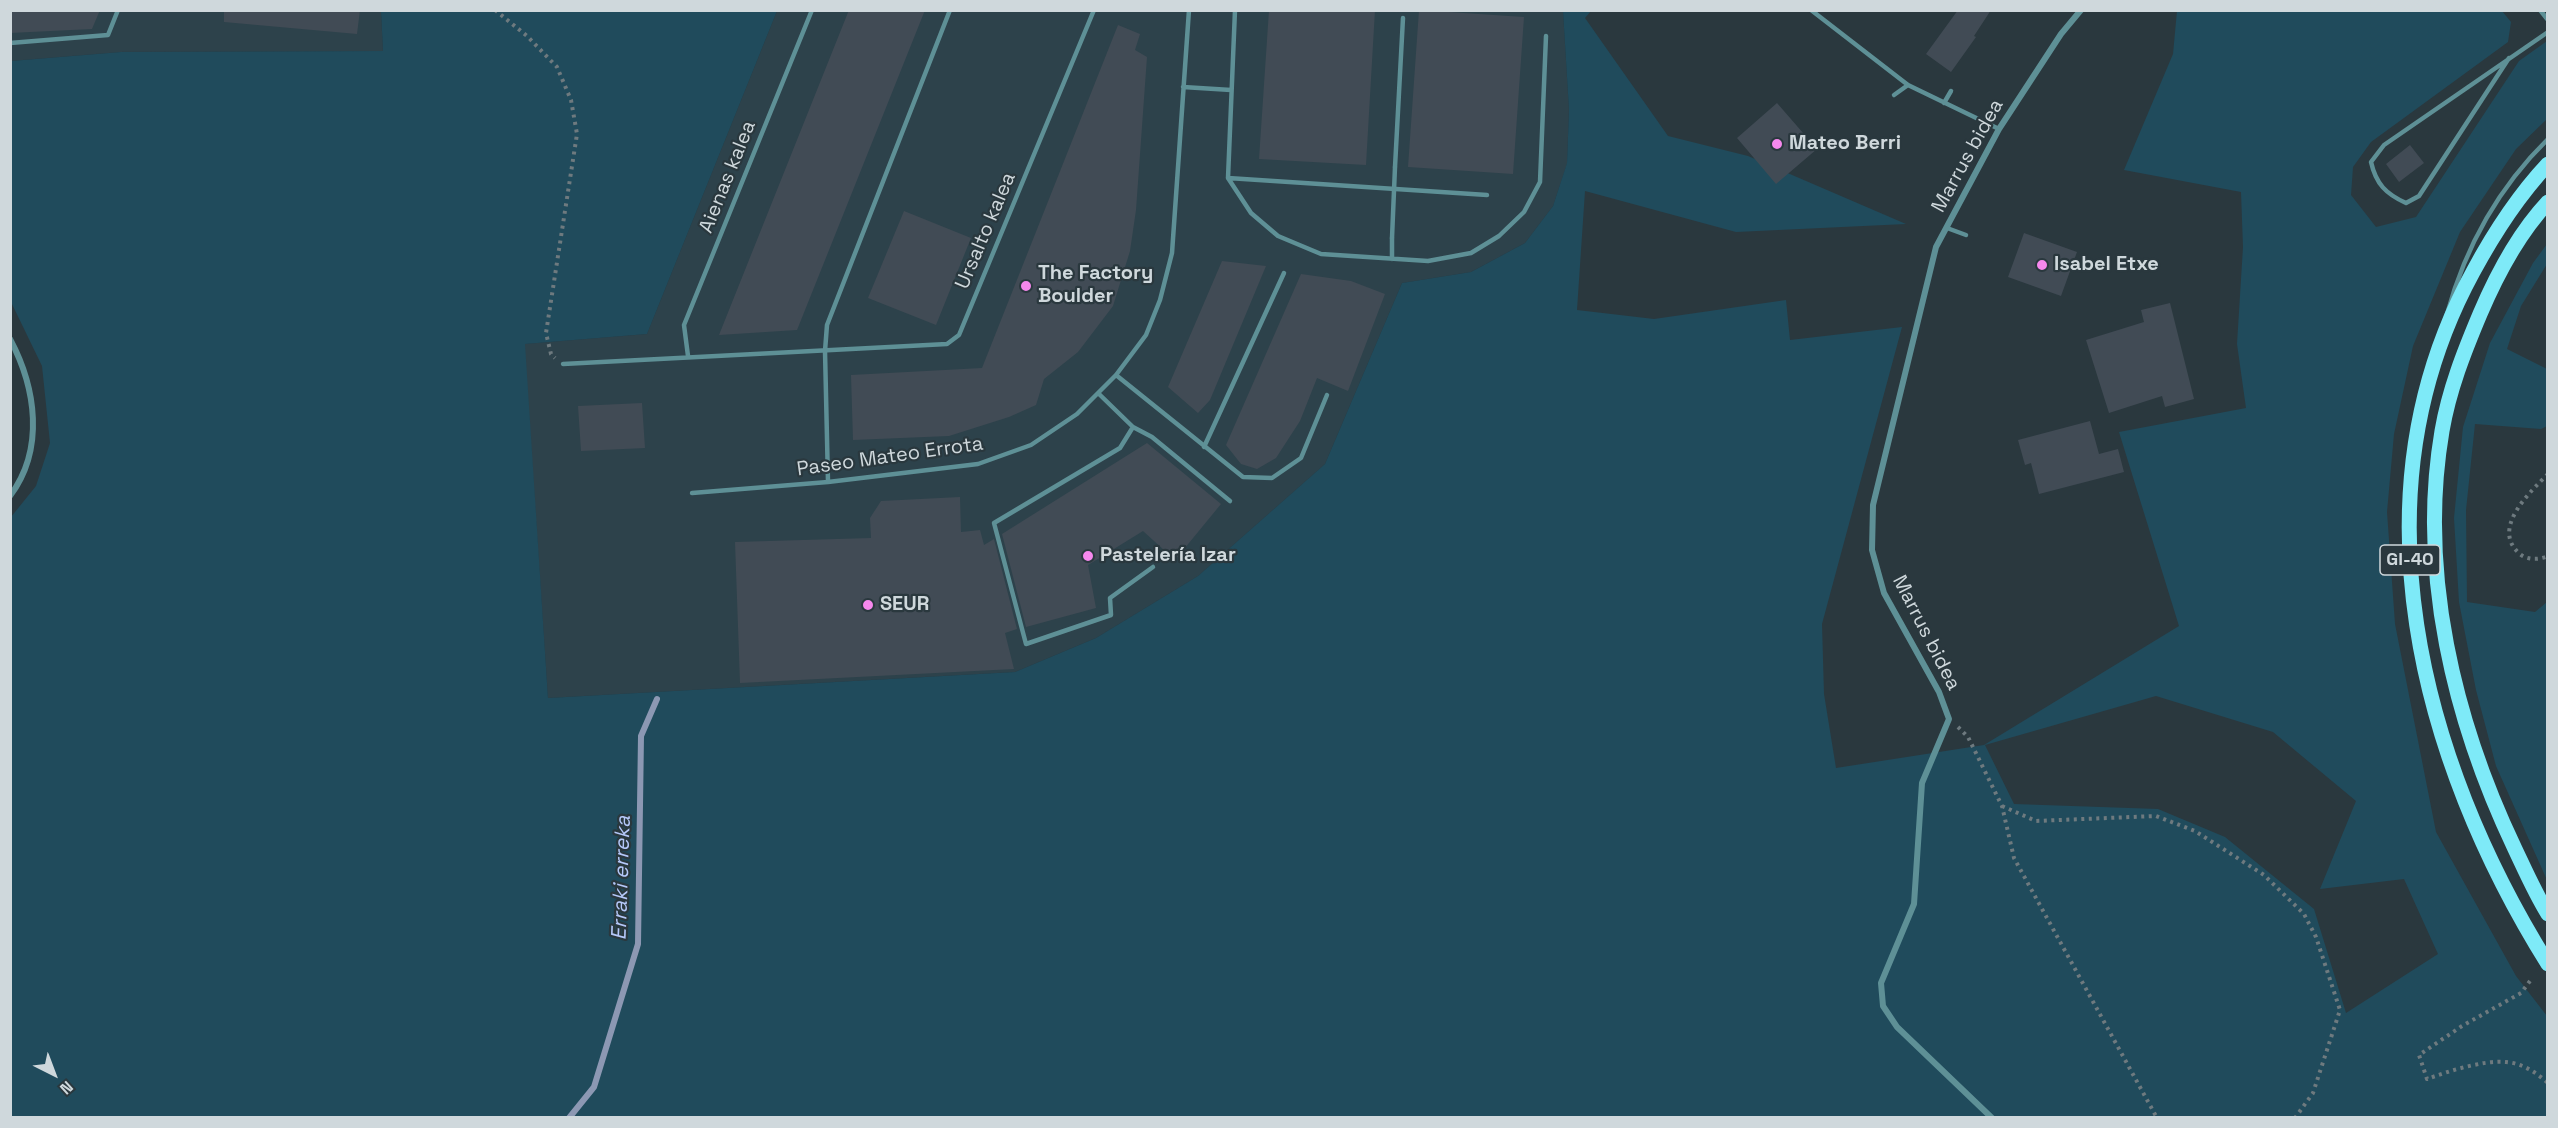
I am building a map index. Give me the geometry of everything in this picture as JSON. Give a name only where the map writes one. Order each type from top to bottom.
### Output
[{"type":"main road","name":"GI-40","points":[[2547,164],[2493,234],[2462,291],[2441,339],[2421,408],[2409,494],[2410,564],[2417,629],[2436,713],[2465,803],[2506,892],[2547,964]]},
{"type":"main road","name":"GI-40","points":[[2547,202],[2532,219],[2494,281],[2459,365],[2442,430],[2434,516],[2441,612],[2457,689],[2472,742],[2503,824],[2547,914]]},
{"type":"street","name":"Marrus bidea","points":[[1992,1118],[1897,1027],[1883,1006],[1881,983],[1914,904],[1922,783],[1949,718],[1939,693],[1884,593],[1872,550],[1873,505],[1936,247],[1999,129],[2061,34],[2081,10]]},
{"type":"street","points":[[10,339],[21,359],[31,393],[34,429],[28,464],[10,496]]},
{"type":"lane","points":[[10,43],[108,34],[118,10]]},
{"type":"lane","name":"Aienas kalea","points":[[688,356],[684,325],[812,10]]},
{"type":"lane","points":[[828,482],[825,351],[827,325],[950,10]]},
{"type":"lane","name":"Ursalto kalea","points":[[563,364],[947,344],[959,335],[1094,10]]},
{"type":"lane","name":"Paseo Mateo Errota","points":[[692,493],[828,482],[978,464],[1031,445],[1077,414],[1116,375],[1146,335],[1160,300],[1172,253],[1189,10]]},
{"type":"lane","points":[[1235,10],[1228,178],[1251,213],[1278,236],[1321,255],[1428,261],[1471,253],[1499,236],[1524,212],[1540,182],[1546,36]]},
{"type":"lane","points":[[1810,10],[1908,85],[1999,129]]},
{"type":"lane","points":[[2540,10],[2547,20]]},
{"type":"lane","points":[[1392,259],[1403,18]]},
{"type":"lane","points":[[2509,58],[2419,196],[2406,203],[2392,196],[2375,178],[2371,162],[2384,146],[2509,58],[2547,32]]},
{"type":"lane","points":[[1894,95],[1908,85]]},
{"type":"lane","points":[[1183,87],[1231,90]]},
{"type":"lane","points":[[1944,103],[1951,92]]},
{"type":"lane","points":[[2441,339],[2457,277],[2487,217],[2515,176],[2547,139]]},
{"type":"lane","points":[[1228,178],[1488,195]]},
{"type":"lane","points":[[1947,228],[1966,235]]},
{"type":"lane","points":[[1204,447],[1284,273]]},
{"type":"lane","points":[[1116,375],[1243,477],[1272,478],[1301,458],[1327,395]]},
{"type":"lane","points":[[1098,393],[1132,427],[1152,437],[1230,501]]},
{"type":"lane","points":[[1132,427],[1120,448],[994,523],[1026,644],[1111,615],[1110,598],[1153,567]]},
{"type":"path","points":[[495,10],[526,36],[557,67],[571,100],[577,134],[546,333],[550,354],[563,364]]},
{"type":"path","points":[[2547,474],[2517,510],[2511,522],[2510,531],[2511,540],[2521,555],[2532,559],[2547,556]]},
{"type":"path","points":[[1949,718],[1968,737],[2002,806],[2014,858],[2157,1118]]},
{"type":"path","points":[[2002,806],[2036,821],[2156,816],[2195,831],[2264,875],[2304,914],[2316,937],[2340,1010],[2313,1093],[2295,1118]]},
{"type":"path","points":[[2530,981],[2522,993],[2462,1026],[2419,1055],[2427,1079],[2451,1070],[2507,1061],[2535,1071],[2547,1083]]},
{"type":"shaded area","points":[[11,11],[381,11],[383,51],[121,52],[11,61]]},
{"type":"shaded area","points":[[381,11],[777,11],[647,334],[525,344],[548,698],[1015,672],[1096,638],[1198,576],[1325,464],[1402,283],[1471,272],[1525,243],[1553,206],[1567,163],[1569,110],[1563,11],[1591,11],[1585,18],[1668,136],[1748,156],[1906,224],[1736,232],[1585,191],[1577,310],[1654,319],[1786,300],[1790,340],[1902,327],[1822,624],[1824,694],[1836,768],[1984,745],[2179,626],[2119,432],[2246,408],[2237,344],[2243,247],[2241,192],[2124,170],[2173,54],[2177,11],[2502,11],[2511,22],[2508,42],[2371,142],[2353,167],[2351,195],[2376,227],[2416,217],[2519,61],[2547,41],[2547,119],[2516,149],[2460,232],[2413,346],[2394,434],[2387,512],[2395,624],[2436,832],[2516,976],[2547,1016],[2547,1117],[11,1117],[11,517],[36,486],[50,443],[42,366],[11,302],[11,61],[121,52],[383,51]],"holes":[[[2156,696],[2273,732],[2356,801],[2320,889],[2404,879],[2438,954],[2346,1013],[2314,909],[2225,837],[2158,809],[2014,804],[1985,745]]]},
{"type":"shaded area","points":[[777,11],[1563,11],[1569,110],[1567,164],[1553,206],[1525,243],[1471,272],[1402,283],[1325,464],[1198,576],[1096,638],[1015,672],[548,698],[524,344],[647,334]]},
{"type":"shaded area","points":[[2547,244],[2547,264],[2521,306],[2507,349],[2547,369],[2547,426],[2541,429],[2475,424],[2466,510],[2467,602],[2535,612],[2547,602],[2547,880],[2496,766],[2476,690],[2459,602],[2454,518],[2463,427],[2490,343],[2533,263]]},
{"type":"building","points":[[10,10],[100,10],[92,29],[10,33]]},
{"type":"building","points":[[224,10],[360,10],[357,34],[224,22]]},
{"type":"building","points":[[849,10],[925,10],[797,330],[719,335]]},
{"type":"building","points":[[1269,10],[1375,10],[1366,165],[1259,159]]},
{"type":"building","points":[[1419,10],[1524,17],[1513,174],[1408,167]]},
{"type":"building","points":[[1958,10],[1991,10],[1974,36],[1976,37],[1951,72],[1926,54]]},
{"type":"building","points":[[1118,25],[1140,34],[1135,50],[1147,57],[1136,210],[1130,251],[1113,306],[1078,352],[1044,379],[1036,405],[1009,417],[949,436],[853,440],[851,375],[982,368]]},
{"type":"building","name":"Mateo Berri","points":[[1777,103],[1817,149],[1776,184],[1737,138]]},
{"type":"building","points":[[2410,145],[2424,163],[2399,182],[2386,164]]},
{"type":"building","points":[[904,211],[971,238],[936,325],[868,298]]},
{"type":"building","name":"Isabel Etxe","points":[[2024,233],[2077,252],[2061,296],[2008,277]]},
{"type":"building","points":[[1222,261],[1266,266],[1210,400],[1198,413],[1168,387]]},
{"type":"building","points":[[1301,274],[1351,281],[1385,294],[1348,391],[1317,378],[1300,421],[1276,458],[1257,469],[1241,464],[1226,445]]},
{"type":"building","points":[[2170,303],[2194,399],[2165,407],[2162,396],[2109,413],[2086,340],[2144,322],[2141,310]]},
{"type":"building","points":[[642,403],[645,448],[581,451],[578,406]]},
{"type":"building","points":[[2090,421],[2099,454],[2118,449],[2124,472],[2039,494],[2031,463],[2025,465],[2018,440]]},
{"type":"building","points":[[1147,443],[1221,504],[1175,560],[1143,531],[1088,565],[1096,608],[1026,627],[1002,534]]},
{"type":"building","name":"SEUR","points":[[960,497],[961,532],[980,530],[984,545],[994,539],[1017,629],[1005,633],[1014,669],[740,683],[735,542],[871,538],[870,518],[881,501]]},
{"type":"waterway","name":"Erraki erreka","points":[[569,1118],[594,1087],[638,944],[641,736],[657,699]]},
{"type":"place","name":"Mateo Berri","points":[[1777,144]]},
{"type":"place","name":"Isabel Etxe","points":[[2042,265]]},
{"type":"place","name":"The Factory Boulder","points":[[1026,286]]},
{"type":"place","name":"Pastelería Izar","points":[[1088,556]]},
{"type":"place","name":"SEUR","points":[[868,605]]}]
